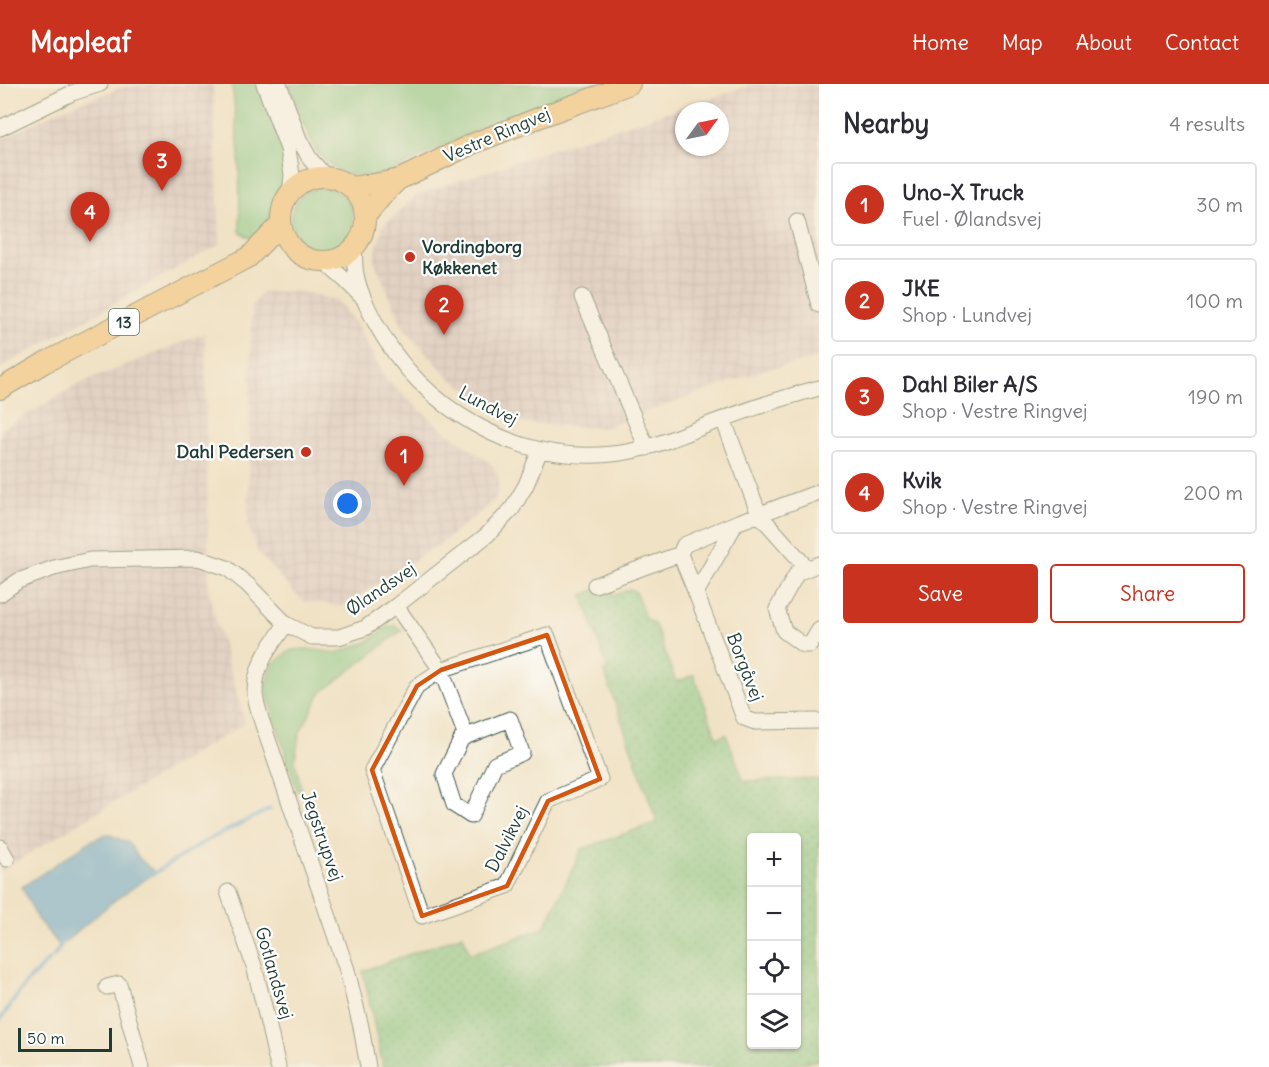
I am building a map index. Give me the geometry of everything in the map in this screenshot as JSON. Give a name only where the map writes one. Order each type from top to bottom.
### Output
[{"type":"main road","name":"Vestre Ringvej","points":[[350,187],[400,179],[472,144],[630,84]]},
{"type":"main road","points":[[290,193],[306,181],[326,177],[343,182],[350,187],[360,201],[365,217],[362,233],[354,247],[340,257],[323,261]]},
{"type":"main road","name":"Vestre Ringvej","points":[[365,217],[400,179]]},
{"type":"main road","name":"13","points":[[0,389],[44,363],[249,256],[281,224],[283,207],[290,193]]},
{"type":"main road","points":[[281,224],[286,239],[297,251]]},
{"type":"main road","name":"13","points":[[249,256],[297,251],[309,258],[323,261]]},
{"type":"street","points":[[0,128],[72,93],[100,84]]},
{"type":"street","points":[[264,84],[288,149],[292,175],[290,193]]},
{"type":"street","points":[[279,84],[299,138],[310,159],[326,177]]},
{"type":"street","points":[[797,221],[819,305]]},
{"type":"street","name":"Lundvej","points":[[354,247],[356,273],[363,298],[388,345],[414,378],[444,405],[474,423],[500,437],[540,450],[580,455],[612,454],[647,448],[723,419],[819,388]]},
{"type":"street","name":"Lundvej","points":[[323,261],[363,298]]},
{"type":"street","points":[[582,297],[647,448]]},
{"type":"street","points":[[723,419],[759,514],[813,566],[797,573],[777,609],[784,631],[803,645],[810,645],[819,630]]},
{"type":"street","name":"Ølandsvej","points":[[0,594],[18,581],[54,568],[90,560],[198,558],[227,568],[248,585],[286,624],[312,637],[339,637],[365,628],[487,535],[512,509],[526,485],[540,450]]},
{"type":"street","points":[[595,585],[680,554],[684,545],[819,492]]},
{"type":"street","points":[[696,593],[736,523]]},
{"type":"street","name":"Borgåvej","points":[[680,554],[744,718],[755,722],[819,721]]},
{"type":"street","points":[[396,606],[441,670],[466,736]]},
{"type":"street","name":"Jegstrupvej","points":[[286,624],[257,670],[255,694],[261,719],[347,970],[368,1067]]},
{"type":"street","name":"Dalvikvej","points":[[547,635],[600,779],[548,801],[507,886],[422,916],[372,770],[417,686],[441,670],[547,635]]},
{"type":"street","points":[[510,719],[522,753],[495,764],[471,816],[454,805],[444,774],[462,738],[466,736],[510,719]]},
{"type":"street","name":"Gotlandsvej","points":[[228,892],[254,966],[278,1067]]},
{"type":"street","points":[[107,987],[119,984],[142,1067]]},
{"type":"highlighted area","points":[[547,635],[600,779],[548,801],[507,886],[422,916],[372,770],[417,686],[441,670]]},
{"type":"shaded area","points":[[148,84],[213,84],[220,244],[0,368],[0,140],[62,109],[121,88]]},
{"type":"shaded area","points":[[755,84],[819,84],[819,358],[764,370],[603,428],[524,423],[452,380],[404,329],[374,260],[383,226],[417,195],[675,109],[675,156],[729,156],[729,102],[698,102]]},
{"type":"shaded area","points":[[296,291],[337,300],[357,325],[386,380],[440,427],[493,465],[499,481],[495,500],[443,542],[342,606],[302,601],[259,554],[248,526],[252,304],[263,292]]},
{"type":"shaded area","points":[[205,333],[209,595],[245,723],[0,871],[0,430],[79,384]]},
{"type":"green space","points":[[232,84],[255,84],[262,92],[285,153],[286,182],[275,202],[269,220],[254,240],[240,232],[239,153]]},
{"type":"green space","points":[[289,84],[598,84],[487,125],[393,171],[372,177],[345,174],[326,162],[314,147]]},
{"type":"green space","points":[[322,188],[334,190],[344,197],[351,207],[353,219],[351,231],[344,241],[334,248],[322,250],[310,248],[300,241],[293,231],[291,219],[293,207],[300,197],[310,190]]},
{"type":"green space","points":[[603,587],[612,591],[613,596],[630,589],[636,592],[645,618],[655,625],[676,682],[694,675],[717,738],[726,734],[744,781],[819,779],[819,1060],[777,1067],[383,1067],[363,971],[463,935],[470,954],[544,928],[582,849],[657,822],[604,671],[608,669],[582,595]]},
{"type":"green space","points":[[396,626],[402,630],[321,693],[299,734],[295,761],[302,791],[297,791],[265,687],[274,663],[291,650],[308,649],[337,653],[367,642],[387,627]]},
{"type":"water","points":[[108,834],[129,843],[138,857],[155,873],[115,900],[60,946],[37,919],[22,887],[92,840]]},
{"type":"waterway","points":[[153,874],[204,842],[270,809]]},
{"type":"waterway","points":[[54,956],[62,943]]},
{"type":"waterway","points":[[0,1020],[26,983],[50,959]]},
{"type":"place","name":"Dahl Biler A/S","points":[[162,191]]},
{"type":"place","name":"Kvik","points":[[90,242]]},
{"type":"place","name":"Vordingborg Køkkenet","points":[[410,257]]},
{"type":"place","name":"JKE","points":[[444,335]]},
{"type":"place","name":"Dahl Pedersen","points":[[306,452]]},
{"type":"place","name":"Uno-X Truck","points":[[404,486]]}]
